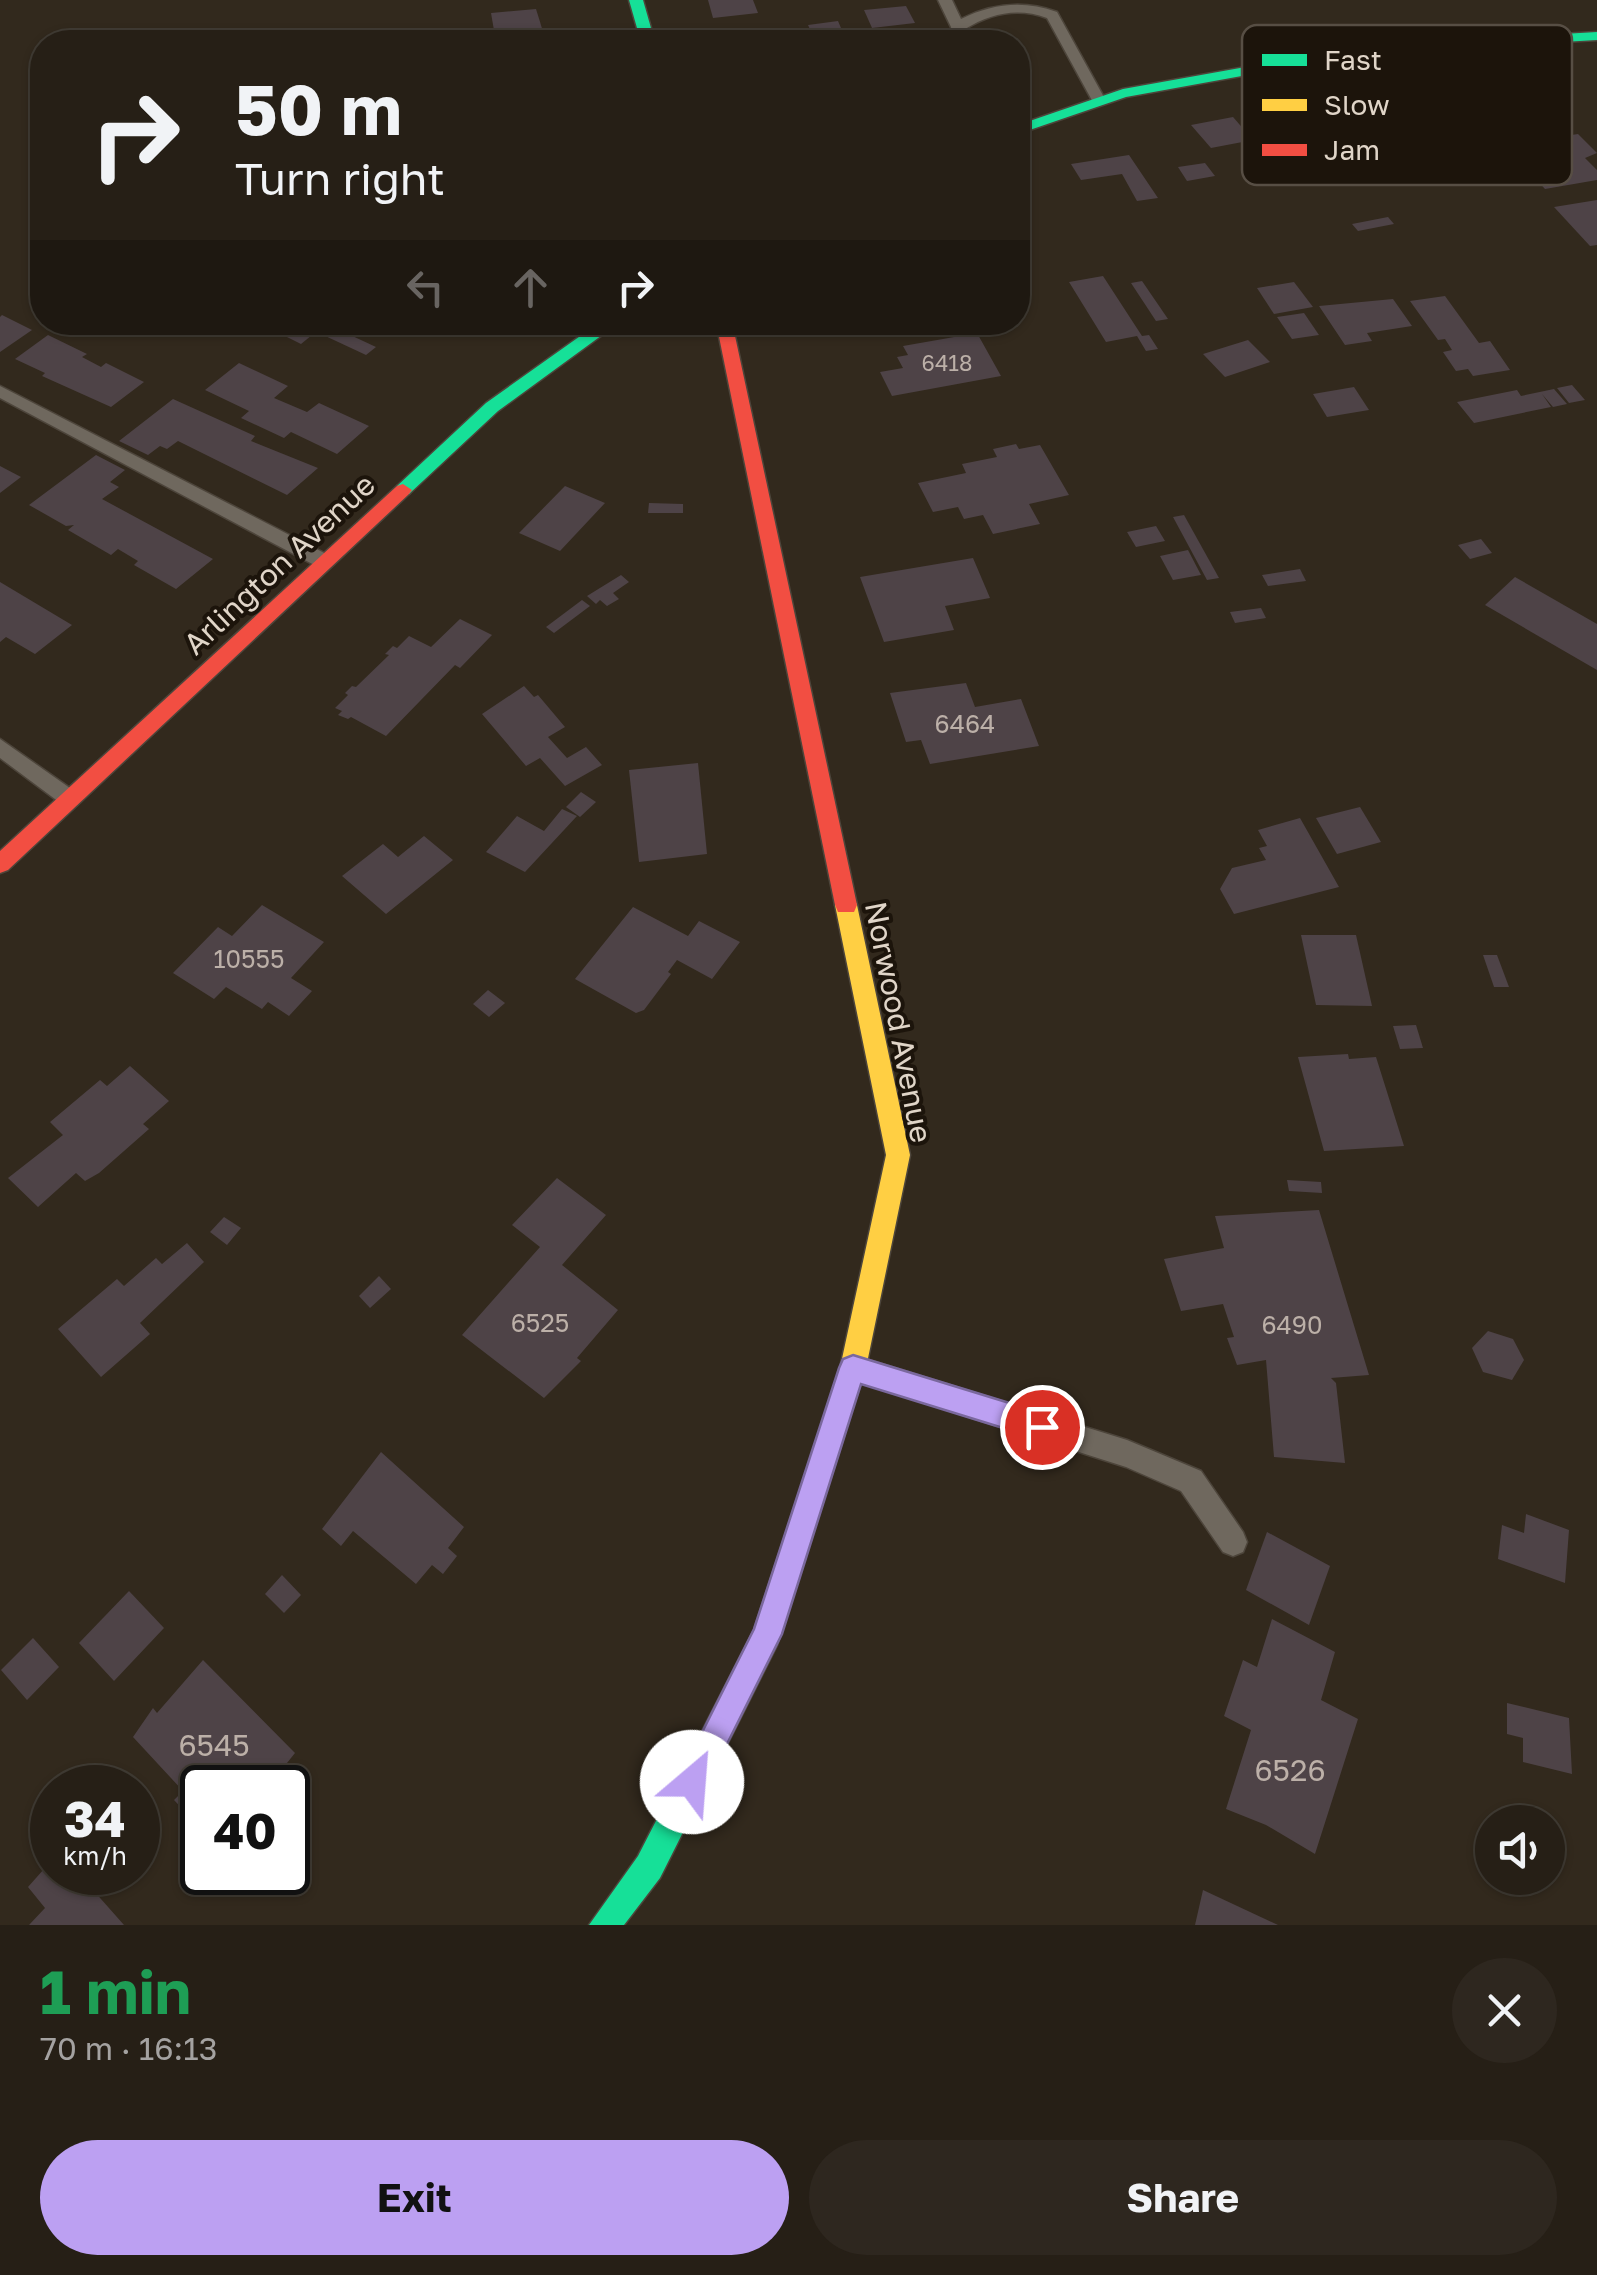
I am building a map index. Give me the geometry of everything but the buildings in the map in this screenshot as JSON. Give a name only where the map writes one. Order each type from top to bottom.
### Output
[{"type":"main road","points":[[636,0],[645,30]]},
{"type":"main road","points":[[1572,37],[1597,36]]},
{"type":"main road","points":[[1030,126],[1123,92],[1242,71]]},
{"type":"main road","name":"Arlington Avenue","points":[[0,864],[492,407],[594,335]]},
{"type":"main road","name":"Norwood Avenue","points":[[604,1925],[649,1867],[767,1634],[853,1368],[898,1155],[727,335]]},
{"type":"lane","points":[[945,0],[957,30]]},
{"type":"lane","points":[[965,30],[987,12],[1024,8],[1052,15],[1100,101]]},
{"type":"lane","points":[[1,391],[326,562]]},
{"type":"lane","points":[[0,747],[70,800]]},
{"type":"lane","points":[[853,1368],[1128,1454],[1192,1481],[1233,1542]]},
{"type":"traffic: fast","points":[[636,0],[645,30]]},
{"type":"traffic: fast","points":[[1572,37],[1597,36]]},
{"type":"traffic: fast","points":[[1030,126],[1123,93],[1242,72]]},
{"type":"traffic: fast","points":[[403,490],[492,407],[594,335]]},
{"type":"traffic: fast","points":[[605,1925],[649,1867],[767,1635],[831,1436]]},
{"type":"traffic: slow","points":[[831,1436],[853,1368],[898,1155],[846,905]]},
{"type":"traffic: jam","points":[[727,335],[846,905]]},
{"type":"traffic: jam","points":[[0,864],[403,490]]},
{"type":"route","points":[[692,1782],[767,1634],[853,1368],[1042,1427]]}]
